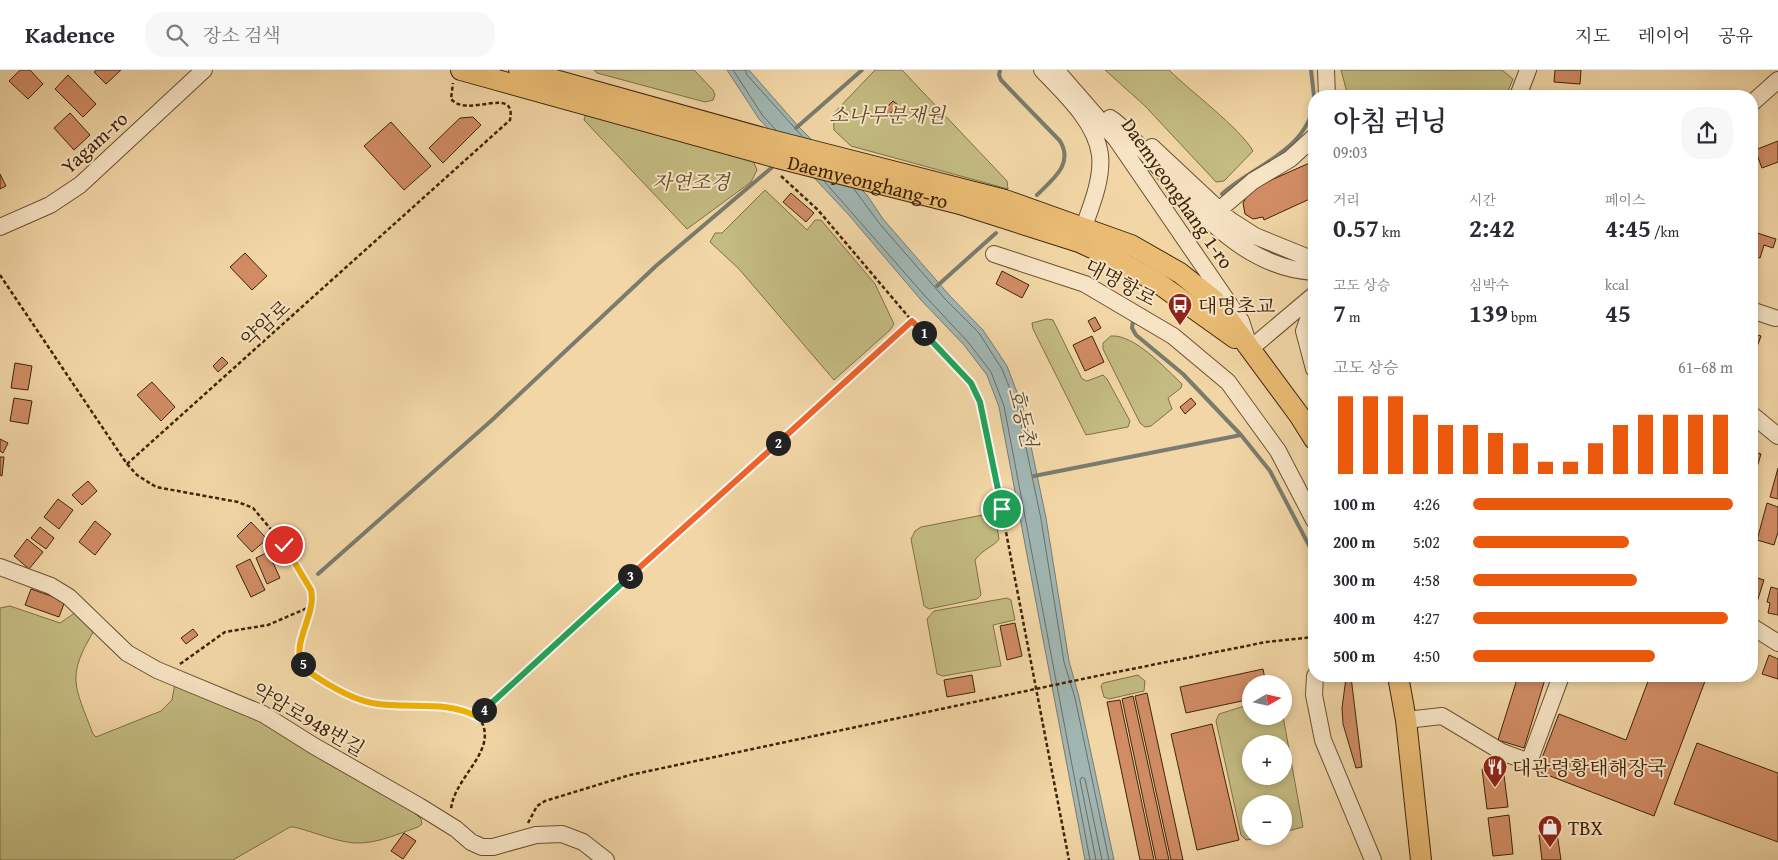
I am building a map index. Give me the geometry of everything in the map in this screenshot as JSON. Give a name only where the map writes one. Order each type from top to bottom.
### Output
[{"type":"main road","name":"Daemyeonghang-ro","points":[[519,70],[762,138],[1005,200],[1082,234],[1112,257],[1158,283],[1250,349],[1308,429]]},
{"type":"main road","name":"Daemyeonghang-ro","points":[[458,74],[779,167],[871,180],[1082,234]]},
{"type":"main road","points":[[1399,682],[1406,720],[1421,860]]},
{"type":"street","name":"Yagam-ro","points":[[0,227],[50,206],[80,185],[204,70]]},
{"type":"street","points":[[1042,70],[1080,113],[1097,142],[1100,157],[1098,172],[1082,234]]},
{"type":"street","name":"Daemyeonghang 1-ro","points":[[1056,70],[1082,97],[1116,139],[1241,321],[1250,349]]},
{"type":"street","points":[[1326,70],[1327,90]]},
{"type":"street","points":[[1520,90],[1528,70]]},
{"type":"street","points":[[1758,98],[1778,80]]},
{"type":"street","points":[[1082,97],[1157,150],[1230,220],[1255,236],[1308,258]]},
{"type":"street","points":[[1116,121],[1206,218],[1238,244],[1269,261],[1308,271]]},
{"type":"street","points":[[1219,210],[1253,181],[1290,159],[1308,142]]},
{"type":"street","name":"대명항로","points":[[994,254],[1085,284],[1173,336],[1228,382],[1278,451],[1308,508]]},
{"type":"street","points":[[1250,349],[1308,300]]},
{"type":"street","points":[[1758,312],[1775,318]]},
{"type":"street","points":[[1758,420],[1778,436]]},
{"type":"street","name":"약암로948번길","points":[[0,567],[51,586],[69,597],[119,648],[167,675],[232,699],[263,714],[456,829],[471,842],[482,847],[503,846],[526,837],[549,834],[572,837],[590,846],[606,860]]},
{"type":"street","points":[[1758,630],[1778,643]]},
{"type":"street","points":[[1315,682],[1314,695],[1323,740],[1372,860]]},
{"type":"street","points":[[1406,720],[1442,716],[1502,752],[1529,762],[1559,682]]},
{"type":"path","name":"약암로","points":[[127,464],[510,120],[512,113],[508,106],[502,103],[469,107],[456,104],[451,99],[451,92],[458,74]]},
{"type":"path","points":[[779,167],[912,321],[971,383],[980,402],[1069,860]]},
{"type":"path","points":[[0,275],[136,475],[156,486],[238,502],[253,508],[284,545],[311,590],[312,606],[300,644],[299,654],[305,667],[313,675],[336,690],[361,701],[390,705],[446,706],[466,710],[478,717],[484,725],[485,740],[478,756],[454,794],[451,811],[456,829]]},
{"type":"path","points":[[478,717],[506,688],[912,321]]},
{"type":"path","points":[[167,675],[214,638],[225,632],[268,625],[312,606]]},
{"type":"path","points":[[526,837],[532,812],[545,801],[630,775],[1092,677],[1266,642],[1308,637]]},
{"type":"green space","points":[[594,70],[694,70],[713,90],[715,95],[713,100],[705,102],[597,73]]},
{"type":"green space","name":"소나무분재원","points":[[875,70],[902,70],[1007,181],[1008,189],[851,146],[834,130],[833,114]]},
{"type":"green space","points":[[1105,70],[1169,70],[1226,121],[1247,142],[1253,151],[1224,181],[1216,182],[1145,106]]},
{"type":"green space","points":[[1341,70],[1502,70],[1513,79],[1508,90],[1346,90]]},
{"type":"green space","name":"자연조경","points":[[586,113],[748,158],[754,163],[757,170],[751,182],[687,229],[584,120]]},
{"type":"green space","points":[[765,190],[807,230],[815,220],[821,220],[875,284],[894,324],[890,330],[834,380],[739,269],[710,242],[715,233],[722,233]]},
{"type":"green space","points":[[1047,319],[1053,320],[1082,379],[1087,381],[1103,375],[1107,379],[1130,421],[1128,427],[1086,435],[1033,329],[1032,323]]},
{"type":"green space","points":[[1111,336],[1129,340],[1139,346],[1182,384],[1181,388],[1168,398],[1172,409],[1151,426],[1145,427],[1140,423],[1103,349],[1103,343]]},
{"type":"green space","points":[[988,514],[995,515],[999,539],[975,560],[981,595],[977,599],[929,609],[924,606],[911,539],[915,531],[921,527]]},
{"type":"green space","points":[[1007,598],[1011,600],[1015,620],[993,625],[1001,666],[943,676],[937,674],[927,619],[934,611]]},
{"type":"green space","points":[[10,606],[60,623],[76,612],[95,629],[80,659],[76,681],[81,703],[93,734],[96,737],[161,711],[172,700],[175,683],[246,711],[416,814],[421,819],[422,824],[387,838],[363,843],[339,840],[290,827],[233,860],[0,860],[0,608]]},
{"type":"green space","points":[[1138,675],[1145,681],[1144,691],[1109,699],[1104,697],[1101,686],[1103,683]]},
{"type":"green space","points":[[1242,707],[1242,725],[1285,725],[1286,735],[1242,735],[1242,785],[1292,785],[1292,766],[1303,827],[1292,830],[1292,795],[1242,795],[1241,835],[1216,721],[1219,714]]},
{"type":"water","name":"호동천","points":[[727,70],[749,70],[799,127],[867,195],[883,219],[950,296],[983,330],[1007,366],[1023,408],[1046,518],[1069,661],[1079,697],[1114,860],[1085,860],[999,407],[987,375],[964,345],[921,300],[848,214],[759,119]]},
{"type":"building","points":[[20,70],[30,70],[43,84],[28,99],[9,81]]},
{"type":"building","points":[[96,70],[121,70],[106,84],[94,72]]},
{"type":"building","points":[[1555,70],[1581,70],[1580,84],[1554,82]]},
{"type":"building","points":[[68,75],[96,104],[83,117],[55,89]]},
{"type":"building","points":[[893,101],[898,105],[889,115],[884,110]]},
{"type":"building","points":[[70,113],[90,135],[74,150],[54,128]]},
{"type":"building","points":[[473,117],[481,125],[443,163],[429,148],[460,118]]},
{"type":"building","points":[[391,122],[431,166],[404,190],[364,146]]},
{"type":"building","points":[[1778,141],[1778,162],[1762,168],[1758,158],[1758,149]]},
{"type":"building","points":[[1308,164],[1308,200],[1264,220],[1263,217],[1253,219],[1245,214],[1243,203],[1251,189]]},
{"type":"building","points":[[0,174],[6,186],[0,189]]},
{"type":"building","points":[[791,193],[814,213],[806,222],[783,202]]},
{"type":"building","points":[[1758,233],[1776,239],[1773,248],[1764,245],[1760,258],[1758,258]]},
{"type":"building","points":[[245,253],[267,276],[252,290],[230,267]]},
{"type":"building","points":[[1002,271],[1029,285],[1022,298],[996,284]]},
{"type":"building","points":[[1095,317],[1101,328],[1094,332],[1088,321]]},
{"type":"building","points":[[1092,336],[1104,362],[1085,371],[1073,345]]},
{"type":"building","points":[[222,357],[228,363],[218,372],[213,366]]},
{"type":"building","points":[[15,363],[32,366],[28,390],[11,388]]},
{"type":"building","points":[[152,382],[175,407],[161,421],[137,395]]},
{"type":"building","points":[[14,398],[32,401],[28,424],[10,421]]},
{"type":"building","points":[[1191,398],[1196,404],[1185,414],[1180,407]]},
{"type":"building","points":[[0,439],[8,443],[3,453],[0,451]]},
{"type":"building","points":[[1758,453],[1761,454],[1758,464]]},
{"type":"building","points":[[0,457],[4,457],[2,476],[0,475]]},
{"type":"building","points":[[1778,468],[1778,499],[1770,497]]},
{"type":"building","points":[[88,481],[97,491],[82,505],[72,495]]},
{"type":"building","points":[[58,499],[73,510],[59,529],[44,517]]},
{"type":"building","points":[[1767,503],[1778,507],[1778,532],[1774,545],[1758,540]]},
{"type":"building","points":[[95,521],[111,534],[95,555],[79,542]]},
{"type":"building","points":[[251,522],[267,539],[252,552],[237,536]]},
{"type":"building","points":[[40,527],[54,538],[46,549],[31,538]]},
{"type":"building","points":[[27,539],[43,552],[29,569],[14,556]]},
{"type":"building","points":[[268,552],[280,578],[267,584],[256,558]]},
{"type":"building","points":[[250,559],[265,590],[251,597],[236,566]]},
{"type":"building","points":[[1758,578],[1764,580],[1758,599]]},
{"type":"building","points":[[1771,587],[1778,589],[1778,615],[1768,613],[1770,603],[1767,602]]},
{"type":"building","points":[[31,589],[65,601],[59,617],[25,605]]},
{"type":"building","points":[[1015,623],[1022,656],[1007,660],[1000,626]]},
{"type":"building","points":[[193,629],[198,635],[186,644],[181,638]]},
{"type":"building","points":[[1769,655],[1778,659],[1778,679],[1762,674]]},
{"type":"building","points":[[1263,669],[1264,675],[1242,675],[1242,701],[1186,713],[1180,687]]},
{"type":"building","points":[[972,675],[975,692],[947,697],[944,680]]},
{"type":"building","points":[[1345,682],[1352,682],[1362,767],[1356,768],[1343,724],[1342,708]]},
{"type":"building","points":[[1516,682],[1544,682],[1524,748],[1498,740]]},
{"type":"building","points":[[1648,682],[1705,682],[1654,816],[1537,771],[1559,714],[1626,740]]},
{"type":"building","points":[[1147,693],[1183,860],[1171,860],[1135,696]]},
{"type":"building","points":[[1133,696],[1169,860],[1156,860],[1122,699]]},
{"type":"building","points":[[1120,700],[1154,860],[1140,860],[1107,702]]},
{"type":"building","points":[[1212,724],[1239,840],[1197,850],[1171,734]]},
{"type":"building","points":[[1697,743],[1778,773],[1778,842],[1674,804]]},
{"type":"building","name":"대관령황태해장국","points":[[1503,767],[1508,807],[1487,809],[1482,769]]},
{"type":"building","points":[[1509,815],[1513,854],[1493,856],[1488,818]]},
{"type":"building","points":[[404,833],[416,841],[403,859],[391,851]]},
{"type":"building","name":"TBX","points":[[1557,833],[1561,860],[1542,860],[1539,835]]},
{"type":"waterway","points":[[796,128],[862,70]]},
{"type":"waterway","points":[[1000,70],[1001,80],[1060,141],[1064,149],[1065,157],[1060,171],[1037,195]]},
{"type":"waterway","points":[[1311,70],[1313,90]]},
{"type":"waterway","points":[[1222,194],[1290,146],[1301,134],[1308,122]]},
{"type":"waterway","points":[[318,574],[492,420],[657,265],[776,164]]},
{"type":"waterway","points":[[937,286],[996,233]]},
{"type":"waterway","points":[[1133,321],[1132,328],[1136,335],[1183,374],[1241,435]]},
{"type":"waterway","points":[[1034,476],[1241,435],[1270,471],[1308,544]]},
{"type":"place","name":"대명초교","points":[[1180,326]]},
{"type":"place","name":"대관령황태해장국","points":[[1495,788]]},
{"type":"place","name":"TBX","points":[[1550,848]]},
{"type":"route","points":[[284,545],[311,590],[313,598],[299,654],[300,660],[313,675],[336,690],[361,701],[384,705],[446,706],[466,710],[478,717],[506,688],[912,321],[971,383],[980,402],[991,448],[1002,509]]}]
